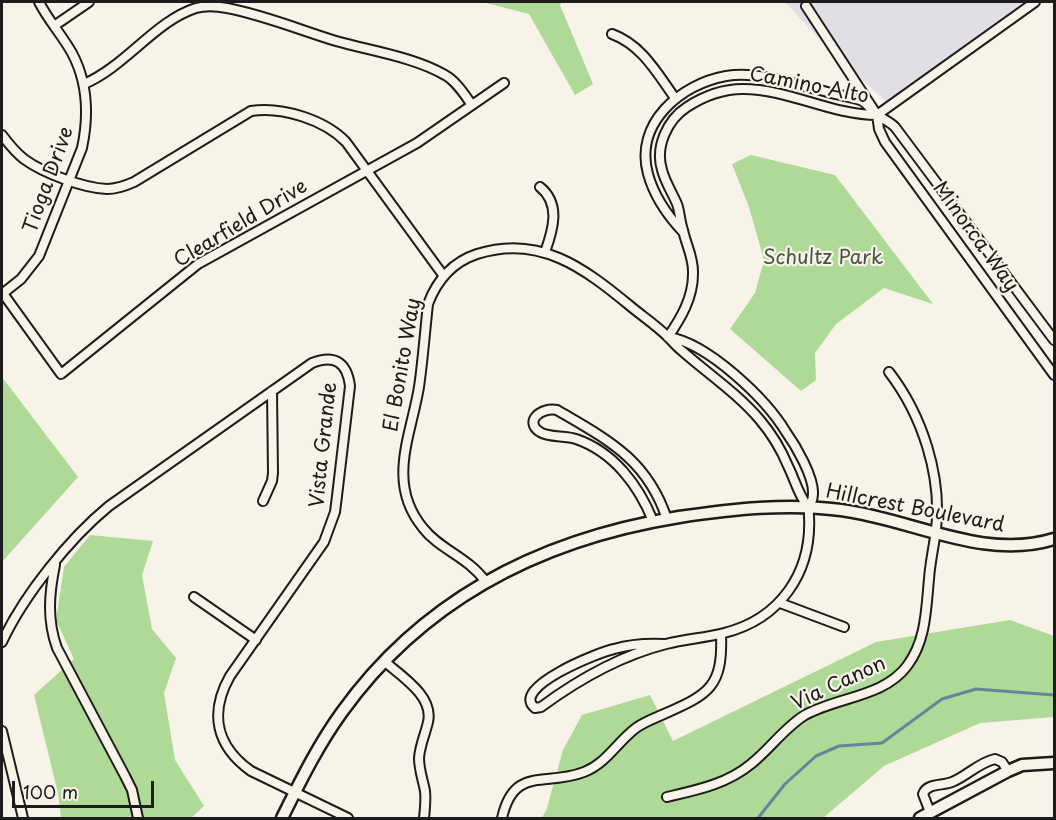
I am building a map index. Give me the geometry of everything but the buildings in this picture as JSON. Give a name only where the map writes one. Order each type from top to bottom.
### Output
[{"type":"street","name":"Tioga Drive","points":[[2,293],[21,279],[39,256],[82,148],[85,132],[87,116],[84,84],[71,52],[39,2]]},
{"type":"street","points":[[54,26],[89,2]]},
{"type":"street","points":[[877,115],[1035,2]]},
{"type":"street","points":[[84,84],[116,67],[172,20],[200,7],[215,6],[420,64],[448,76],[472,105]]},
{"type":"street","name":"Minorca Way","points":[[806,6],[877,115],[896,127],[1054,340]]},
{"type":"street","points":[[612,34],[623,38],[641,52],[675,98]]},
{"type":"street","name":"Camino Alto","points":[[683,232],[665,211],[652,186],[647,172],[646,159],[647,145],[655,120],[675,98],[707,81],[742,75],[757,76],[860,100],[877,115]]},
{"type":"street","name":"Clearfield Drive","points":[[2,293],[61,374],[198,264],[417,143],[504,83]]},
{"type":"street","name":"Camino Alto","points":[[668,337],[680,319],[692,288],[692,261],[677,204],[661,169],[661,148],[668,127],[674,119],[696,101],[728,90],[756,90],[855,114],[877,115]]},
{"type":"street","points":[[2,135],[22,158],[33,165],[92,187],[121,188],[251,111],[263,109],[276,111],[322,124],[335,131],[346,142],[443,275]]},
{"type":"street","name":"Minorca Way","points":[[877,115],[879,129],[885,142],[1054,375]]},
{"type":"street","points":[[540,187],[551,200],[553,209],[553,232],[545,252]]},
{"type":"street","name":"El Bonito Way","points":[[486,582],[471,565],[423,529],[408,501],[402,476],[405,449],[421,372],[428,304],[433,290],[443,275],[473,255],[490,249],[527,248],[545,252],[582,268],[668,337],[760,420],[780,450],[799,494],[808,507]]},
{"type":"street","name":"El Bonito Way","points":[[665,644],[598,669],[541,707],[535,708],[531,704],[530,695],[538,687],[592,656],[632,645],[665,644],[721,634],[752,622],[767,614],[780,603],[803,566],[809,534],[808,507],[813,494],[807,472],[793,442],[771,411],[748,387],[686,341],[668,337]]},
{"type":"street","name":"Vista Grande","points":[[2,642],[9,628],[56,560],[93,519],[312,363],[322,359],[334,360],[344,366],[350,386],[339,485],[330,527],[316,557],[222,689],[218,710],[219,729],[224,741],[240,762],[251,771],[328,809],[336,819]]},
{"type":"street","name":"Via Canon","points":[[667,797],[705,788],[736,775],[751,764],[792,724],[806,715],[883,686],[896,678],[914,657],[925,617],[936,532],[934,478],[926,444],[910,403],[889,372]]},
{"type":"street","points":[[263,501],[273,473],[272,391]]},
{"type":"street","points":[[653,521],[643,498],[620,468],[597,449],[576,438],[540,433],[535,428],[536,416],[542,410],[557,410],[618,447],[649,481],[667,519]]},
{"type":"street","name":"Hillcrest Boulevard","points":[[282,819],[313,756],[342,712],[384,661],[432,618],[486,582],[566,544],[653,521],[761,506],[808,507],[869,514],[984,544],[1024,546],[1054,539]]},
{"type":"street","points":[[56,560],[49,610],[57,648],[132,790],[138,819]]},
{"type":"street","points":[[194,597],[256,640]]},
{"type":"street","points":[[780,603],[844,627]]},
{"type":"street","points":[[502,819],[508,799],[523,782],[585,772],[611,753],[636,728],[700,697],[711,687],[718,676],[722,654],[721,634]]},
{"type":"street","points":[[384,661],[413,686],[427,704],[428,723],[420,746],[419,760],[425,791],[424,819]]},
{"type":"street","points":[[2,731],[23,819]]},
{"type":"street","points":[[930,812],[922,794],[925,789],[955,781],[976,767],[995,759],[1002,762],[1008,771]]},
{"type":"street","points":[[920,819],[1008,771],[1023,765],[1054,763]]},
{"type":"street","points":[[328,809],[348,819]]},
{"type":"shaded area","points":[[785,2],[1038,2],[888,104],[822,42]]},
{"type":"green space","points":[[482,2],[562,2],[560,5],[593,84],[575,95],[529,14]]},
{"type":"green space","name":"Schultz Park","points":[[751,155],[835,175],[933,304],[884,288],[836,324],[815,353],[816,380],[801,391],[730,329],[755,293],[764,260],[749,207],[732,164]]},
{"type":"green space","points":[[2,377],[78,477],[2,562]]},
{"type":"green space","points":[[90,535],[153,541],[142,575],[152,629],[176,658],[164,693],[175,760],[204,806],[191,818],[61,818],[58,793],[34,695],[74,659],[56,620],[64,567]]},
{"type":"green space","points":[[1010,620],[1054,636],[1054,717],[980,723],[884,766],[823,818],[542,818],[547,808],[563,750],[582,715],[650,695],[673,741],[876,642]]},
{"type":"waterway","points":[[758,818],[785,784],[816,756],[839,746],[882,743],[942,699],[976,689],[1054,695]]}]
